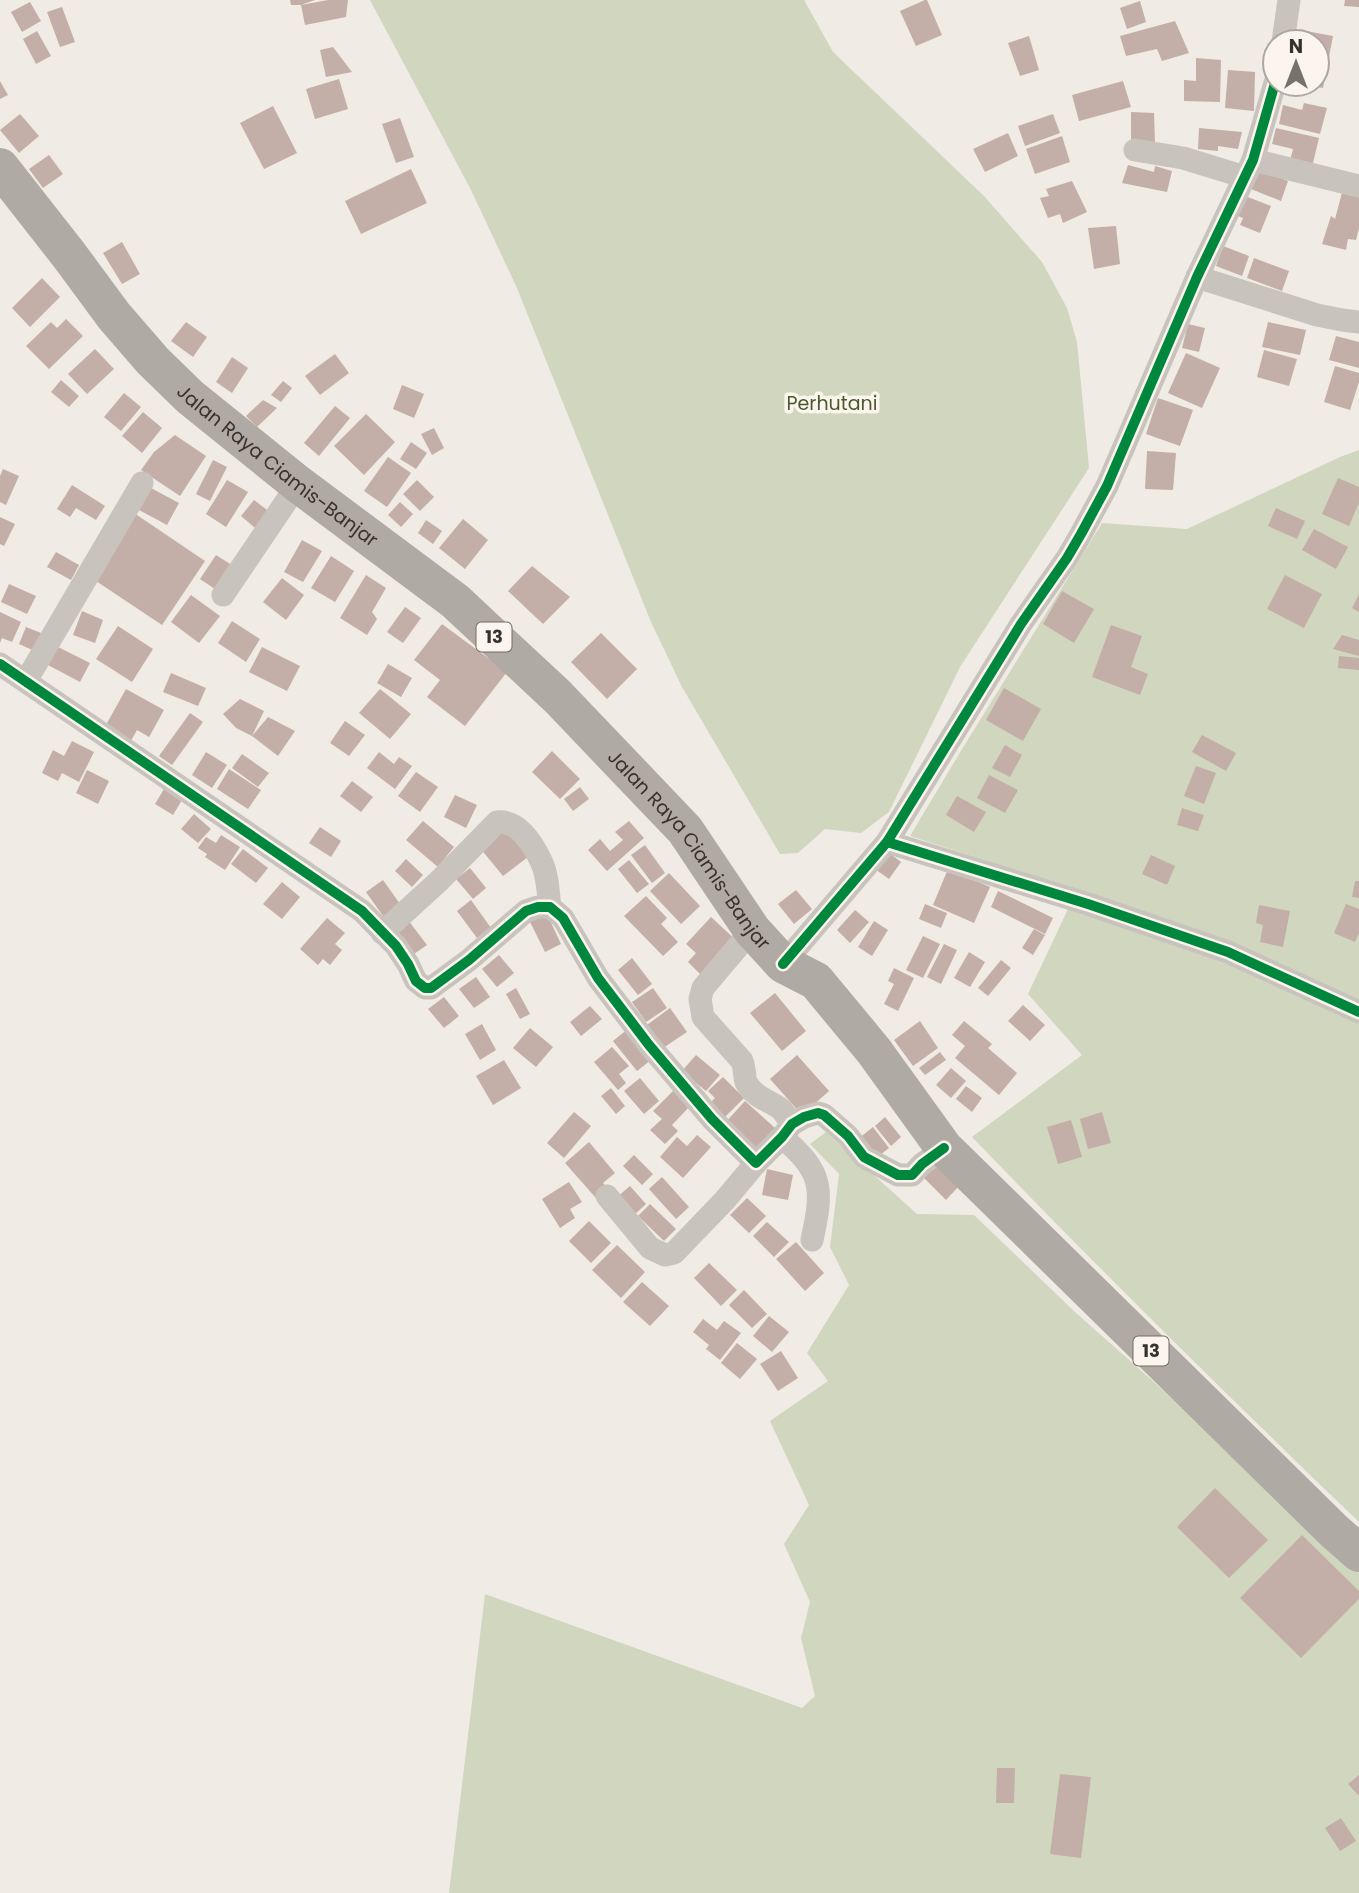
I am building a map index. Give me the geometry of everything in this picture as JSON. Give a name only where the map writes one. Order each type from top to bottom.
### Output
[{"type":"highway","name":"Jalan Raya Ciamis-Banjar","points":[[0,167],[114,316],[153,361],[200,405],[298,484],[455,601],[558,697],[685,830],[752,930],[783,964],[816,981],[874,1051],[944,1147],[1359,1553]]},
{"type":"street","points":[[1285,28],[1289,0]]},
{"type":"street","points":[[783,964],[887,842],[1021,624],[1067,558],[1107,486],[1198,277],[1249,169],[1270,98]]},
{"type":"street","points":[[1135,150],[1359,187]]},
{"type":"street","points":[[1198,277],[1317,314],[1359,322]]},
{"type":"street","points":[[26,681],[142,483]]},
{"type":"street","points":[[223,595],[298,484]]},
{"type":"street","points":[[0,664],[362,911],[396,946],[416,981],[425,988],[432,988],[469,960],[526,911],[550,907]]},
{"type":"street","points":[[382,933],[439,881],[497,822],[506,821],[513,824],[525,835],[542,862],[550,907],[563,918],[598,978],[649,1045],[712,1119],[756,1163]]},
{"type":"street","points":[[887,842],[1088,904],[1228,952],[1359,1012]]},
{"type":"street","points":[[752,930],[703,989],[700,1005],[703,1017],[742,1060],[748,1085],[758,1097],[781,1110],[787,1130],[809,1163],[817,1184],[819,1207],[812,1240]]},
{"type":"street","points":[[607,1196],[650,1248],[665,1255],[674,1253],[787,1130],[804,1117],[818,1113],[824,1115],[848,1136],[864,1157],[898,1175],[912,1175],[944,1147]]},
{"type":"green space","name":"Perhutani","points":[[370,0],[804,0],[833,52],[984,196],[1042,262],[1067,308],[1077,342],[1089,468],[960,667],[889,812],[861,833],[825,829],[798,853],[780,854],[682,687],[651,622],[517,288],[471,190]]},
{"type":"green space","points":[[1359,450],[1359,1522],[1067,1235],[972,1137],[1082,1055],[1028,994],[1077,890],[910,836],[1102,523],[1187,529]]},
{"type":"green space","points":[[826,1132],[917,1214],[974,1215],[1075,1312],[1173,1399],[1359,1573],[1359,1893],[449,1893],[485,1594],[802,1708],[815,1696],[801,1638],[810,1602],[784,1544],[809,1505],[770,1421],[828,1381],[807,1353],[849,1285],[830,1247],[839,1174],[810,1144]]},
{"type":"building","points":[[290,0],[315,0],[291,5]]},
{"type":"building","points":[[328,0],[348,0],[346,17],[305,25],[301,5]]},
{"type":"building","points":[[925,0],[942,35],[916,46],[900,11]]},
{"type":"building","points":[[1345,0],[1359,0],[1359,7],[1344,6]]},
{"type":"building","points":[[1140,1],[1146,22],[1127,29],[1120,8]]},
{"type":"building","points":[[30,2],[41,21],[22,32],[11,12]]},
{"type":"building","points":[[62,7],[75,42],[60,47],[47,12]]},
{"type":"building","points":[[1175,21],[1189,53],[1162,61],[1157,49],[1126,56],[1120,36]]},
{"type":"building","points":[[37,31],[51,56],[36,64],[23,39]]},
{"type":"building","points":[[1029,36],[1039,70],[1020,76],[1008,43]]},
{"type":"building","points":[[333,47],[352,72],[326,77],[320,50]]},
{"type":"building","points":[[1196,58],[1221,60],[1220,102],[1184,101],[1184,80],[1196,81]]},
{"type":"building","points":[[1228,70],[1255,72],[1254,111],[1225,108]]},
{"type":"building","points":[[339,79],[348,109],[315,119],[306,89]]},
{"type":"building","points":[[0,81],[8,95],[0,99]]},
{"type":"building","points":[[1123,81],[1131,107],[1079,121],[1072,95]]},
{"type":"building","points":[[1304,103],[1327,108],[1320,134],[1279,124],[1283,105],[1302,110]]},
{"type":"building","points":[[273,106],[297,153],[264,169],[240,123]]},
{"type":"building","points":[[1131,112],[1154,113],[1155,143],[1131,143]]},
{"type":"building","points":[[20,114],[39,136],[19,153],[0,130]]},
{"type":"building","points":[[1053,114],[1060,133],[1025,146],[1018,126]]},
{"type":"building","points":[[400,118],[414,157],[396,163],[382,124]]},
{"type":"building","points":[[1199,128],[1242,132],[1238,149],[1218,146],[1218,151],[1198,149]]},
{"type":"building","points":[[1276,128],[1319,138],[1312,167],[1290,161],[1293,149],[1272,144]]},
{"type":"building","points":[[1008,133],[1018,156],[985,172],[973,149]]},
{"type":"building","points":[[1062,136],[1070,162],[1035,174],[1026,149]]},
{"type":"building","points":[[49,155],[63,174],[43,188],[29,169]]},
{"type":"building","points":[[1128,165],[1154,172],[1155,166],[1172,171],[1167,192],[1122,183]]},
{"type":"building","points":[[1254,168],[1288,181],[1281,201],[1246,187]]},
{"type":"building","points":[[411,169],[427,203],[361,234],[345,201]]},
{"type":"building","points":[[1072,181],[1087,212],[1063,223],[1060,214],[1048,218],[1040,198],[1049,196],[1046,189]]},
{"type":"building","points":[[1343,189],[1359,193],[1359,228],[1356,240],[1348,239],[1346,250],[1322,244],[1331,216],[1335,219]]},
{"type":"building","points":[[1240,194],[1271,206],[1260,233],[1240,225],[1243,218],[1232,214]]},
{"type":"building","points":[[1116,226],[1120,264],[1094,269],[1088,228]]},
{"type":"building","points":[[122,242],[140,274],[122,284],[103,253]]},
{"type":"building","points":[[1223,246],[1249,256],[1242,276],[1216,266]]},
{"type":"building","points":[[1254,258],[1289,271],[1282,291],[1247,278]]},
{"type":"building","points":[[42,278],[60,297],[30,327],[12,308]]},
{"type":"building","points":[[66,319],[83,336],[49,369],[26,346],[51,322],[57,328]]},
{"type":"building","points":[[186,322],[207,337],[193,357],[171,341]]},
{"type":"building","points":[[1268,322],[1306,330],[1300,355],[1262,347]]},
{"type":"building","points":[[1188,324],[1205,328],[1199,352],[1182,348]]},
{"type":"building","points":[[1336,336],[1359,342],[1359,368],[1329,360]]},
{"type":"building","points":[[95,349],[114,369],[87,394],[68,374]]},
{"type":"building","points":[[1264,350],[1297,359],[1289,386],[1257,377]]},
{"type":"building","points":[[1186,353],[1220,368],[1202,408],[1168,393]]},
{"type":"building","points":[[335,354],[349,373],[320,395],[305,376]]},
{"type":"building","points":[[232,357],[248,368],[232,393],[216,382]]},
{"type":"building","points":[[1335,366],[1359,373],[1359,382],[1350,410],[1324,402]]},
{"type":"building","points":[[61,380],[79,396],[69,407],[51,392]]},
{"type":"building","points":[[283,381],[292,388],[281,402],[271,395]]},
{"type":"building","points":[[402,385],[424,394],[414,418],[393,409]]},
{"type":"building","points":[[124,393],[141,407],[121,431],[104,417]]},
{"type":"building","points":[[1158,398],[1193,410],[1180,446],[1146,434]]},
{"type":"building","points":[[263,400],[277,408],[257,427],[246,416]]},
{"type":"building","points":[[335,406],[350,418],[319,456],[304,443]]},
{"type":"building","points":[[143,412],[162,428],[142,453],[122,436]]},
{"type":"building","points":[[366,414],[395,442],[364,475],[334,446]]},
{"type":"building","points":[[434,428],[444,448],[432,455],[421,434]]},
{"type":"building","points":[[175,435],[206,456],[180,496],[141,470],[154,452]]},
{"type":"building","points":[[411,442],[427,453],[416,469],[400,459]]},
{"type":"building","points":[[1147,451],[1176,453],[1173,490],[1145,489]]},
{"type":"building","points":[[388,457],[411,473],[387,507],[364,491]]},
{"type":"building","points":[[213,460],[227,467],[210,501],[196,494]]},
{"type":"building","points":[[3,469],[19,476],[6,505],[0,502],[0,476]]},
{"type":"building","points":[[1338,478],[1359,487],[1359,503],[1349,526],[1322,514]]},
{"type":"building","points":[[227,480],[248,492],[226,527],[206,514]]},
{"type":"building","points":[[417,480],[434,497],[420,511],[403,494]]},
{"type":"building","points":[[72,485],[105,506],[96,520],[76,508],[70,517],[57,509]]},
{"type":"building","points":[[151,488],[179,503],[167,525],[139,510]]},
{"type":"building","points":[[254,500],[275,516],[261,533],[241,516]]},
{"type":"building","points":[[400,502],[413,514],[401,527],[388,515]]},
{"type":"building","points":[[1276,508],[1305,521],[1297,539],[1268,526]]},
{"type":"building","points":[[134,513],[205,561],[162,625],[90,577]]},
{"type":"building","points":[[0,517],[15,524],[4,546],[0,544]]},
{"type":"building","points":[[463,519],[488,540],[465,569],[439,548]]},
{"type":"building","points":[[426,520],[442,531],[433,544],[418,533]]},
{"type":"building","points":[[1314,529],[1348,547],[1336,569],[1302,550]]},
{"type":"building","points":[[302,540],[322,551],[303,582],[284,572]]},
{"type":"building","points":[[56,552],[79,565],[71,580],[47,567]]},
{"type":"building","points":[[216,555],[238,569],[221,593],[200,579]]},
{"type":"building","points":[[331,556],[354,571],[335,602],[311,588]]},
{"type":"building","points":[[532,566],[570,597],[543,624],[508,591]]},
{"type":"building","points":[[366,575],[386,588],[372,612],[377,619],[367,635],[340,618]]},
{"type":"building","points":[[1285,575],[1322,594],[1304,628],[1267,609]]},
{"type":"building","points":[[282,578],[304,595],[286,620],[263,602]]},
{"type":"building","points":[[9,584],[36,596],[27,614],[1,602]]},
{"type":"building","points":[[1062,591],[1094,609],[1074,643],[1043,624]]},
{"type":"building","points":[[1359,594],[1359,612],[1352,608]]},
{"type":"building","points":[[191,595],[220,616],[199,643],[171,622]]},
{"type":"building","points":[[405,607],[421,618],[403,643],[387,632]]},
{"type":"building","points":[[82,611],[103,620],[95,643],[73,635]]},
{"type":"building","points":[[0,612],[21,622],[12,642],[2,638],[0,643]]},
{"type":"building","points":[[232,621],[260,639],[246,662],[218,643]]},
{"type":"building","points":[[442,624],[507,672],[465,726],[427,697],[440,680],[414,660]]},
{"type":"building","points":[[1111,625],[1142,636],[1131,667],[1148,674],[1140,695],[1092,677]]},
{"type":"building","points":[[118,626],[153,649],[132,682],[96,659]]},
{"type":"building","points":[[26,627],[46,635],[39,653],[19,644]]},
{"type":"building","points":[[601,633],[637,669],[607,699],[571,662]]},
{"type":"building","points":[[1342,635],[1359,640],[1359,656],[1333,649]]},
{"type":"building","points":[[58,647],[90,663],[80,682],[48,665]]},
{"type":"building","points":[[262,647],[300,666],[287,691],[249,672]]},
{"type":"building","points":[[1339,656],[1359,658],[1359,670],[1338,668]]},
{"type":"building","points":[[388,664],[412,678],[401,697],[377,683]]},
{"type":"building","points":[[171,673],[206,688],[198,706],[163,692]]},
{"type":"building","points":[[1004,688],[1041,709],[1023,741],[986,720]]},
{"type":"building","points":[[126,689],[164,710],[149,737],[137,730],[128,746],[102,732]]},
{"type":"building","points":[[380,689],[411,714],[390,739],[359,713]]},
{"type":"building","points":[[240,699],[264,711],[252,736],[236,728],[223,714]]},
{"type":"building","points":[[190,713],[203,722],[172,765],[159,756]]},
{"type":"building","points":[[268,717],[295,731],[278,756],[252,736]]},
{"type":"building","points":[[345,721],[365,735],[349,756],[330,743]]},
{"type":"building","points":[[1202,735],[1236,753],[1226,771],[1192,752]]},
{"type":"building","points":[[72,741],[94,752],[79,782],[62,773],[58,781],[42,773],[53,750],[64,756]]},
{"type":"building","points":[[1005,745],[1022,755],[1010,777],[992,768]]},
{"type":"building","points":[[552,751],[580,779],[560,799],[532,772]]},
{"type":"building","points":[[206,752],[227,765],[212,788],[192,775]]},
{"type":"building","points":[[379,752],[394,764],[399,757],[412,766],[395,789],[367,768]]},
{"type":"building","points":[[242,754],[269,773],[258,787],[232,768]]},
{"type":"building","points":[[1196,766],[1216,773],[1204,804],[1184,796]]},
{"type":"building","points":[[229,769],[261,790],[248,809],[217,789]]},
{"type":"building","points":[[87,770],[109,781],[98,804],[76,793]]},
{"type":"building","points":[[416,772],[438,787],[420,812],[398,796]]},
{"type":"building","points":[[989,775],[1018,790],[1005,813],[977,798]]},
{"type":"building","points":[[352,781],[373,797],[361,812],[340,796]]},
{"type":"building","points":[[167,784],[185,795],[173,815],[155,804]]},
{"type":"building","points":[[580,787],[589,799],[573,811],[564,799]]},
{"type":"building","points":[[455,795],[477,805],[466,828],[444,817]]},
{"type":"building","points":[[957,796],[986,812],[974,832],[946,815]]},
{"type":"building","points":[[1182,808],[1204,815],[1198,831],[1177,825]]},
{"type":"building","points":[[194,814],[211,829],[198,843],[181,829]]},
{"type":"building","points":[[423,821],[454,847],[438,867],[406,840]]},
{"type":"building","points":[[629,821],[644,838],[607,871],[588,850],[600,839],[610,851],[623,840],[615,832]]},
{"type":"building","points":[[320,827],[341,841],[331,857],[309,843]]},
{"type":"building","points":[[505,829],[528,857],[503,876],[480,848]]},
{"type":"building","points":[[221,835],[240,847],[225,870],[205,857],[207,854],[198,848],[206,837],[216,843]]},
{"type":"building","points":[[645,845],[665,873],[652,883],[631,855]]},
{"type":"building","points":[[243,849],[268,868],[256,883],[231,864]]},
{"type":"building","points":[[888,852],[901,862],[889,879],[875,869]]},
{"type":"building","points":[[1151,855],[1175,866],[1167,885],[1142,874]]},
{"type":"building","points":[[406,859],[423,875],[412,887],[395,871]]},
{"type":"building","points":[[629,860],[649,884],[637,893],[618,869]]},
{"type":"building","points":[[470,868],[486,888],[473,899],[456,879]]},
{"type":"building","points":[[948,869],[990,887],[974,923],[933,905]]},
{"type":"building","points":[[669,873],[700,906],[681,924],[650,891]]},
{"type":"building","points":[[383,880],[405,911],[388,923],[366,892]]},
{"type":"building","points":[[1355,881],[1359,881],[1359,898],[1352,897]]},
{"type":"building","points":[[282,882],[300,897],[282,919],[263,904]]},
{"type":"building","points":[[796,890],[812,909],[794,924],[778,904]]},
{"type":"building","points":[[998,891],[1053,918],[1045,934],[991,907]]},
{"type":"building","points":[[646,896],[667,918],[661,924],[678,942],[663,956],[624,916]]},
{"type":"building","points":[[471,900],[491,928],[477,938],[457,911]]},
{"type":"building","points":[[925,904],[947,913],[941,928],[919,919]]},
{"type":"building","points":[[1346,904],[1359,909],[1359,933],[1355,942],[1334,933]]},
{"type":"building","points":[[1259,905],[1290,911],[1283,947],[1260,942],[1263,925],[1256,923]]},
{"type":"building","points":[[855,910],[869,922],[850,943],[837,930]]},
{"type":"building","points":[[546,912],[561,944],[545,952],[529,920]]},
{"type":"building","points":[[711,917],[738,942],[704,978],[688,962],[696,953],[686,944]]},
{"type":"building","points":[[327,918],[345,933],[335,944],[342,950],[330,965],[323,959],[318,965],[300,949]]},
{"type":"building","points":[[408,920],[427,945],[411,956],[393,932]]},
{"type":"building","points":[[874,921],[888,930],[872,956],[858,947]]},
{"type":"building","points":[[1034,929],[1045,935],[1033,955],[1022,948]]},
{"type":"building","points":[[923,936],[940,944],[923,978],[906,970]]},
{"type":"building","points":[[944,944],[957,950],[941,984],[927,977]]},
{"type":"building","points":[[969,952],[985,962],[970,987],[954,978]]},
{"type":"building","points":[[499,955],[514,973],[497,987],[482,969]]},
{"type":"building","points":[[632,958],[652,984],[638,995],[618,970]]},
{"type":"building","points":[[1001,960],[1011,968],[988,996],[978,988]]},
{"type":"building","points":[[894,968],[914,978],[898,1011],[884,1004],[894,984],[888,981]]},
{"type":"building","points":[[476,977],[490,997],[474,1008],[459,989]]},
{"type":"building","points":[[516,988],[530,1014],[520,1019],[506,994]]},
{"type":"building","points":[[653,988],[667,1008],[646,1022],[632,1002]]},
{"type":"building","points":[[775,993],[806,1031],[782,1051],[750,1013]]},
{"type":"building","points":[[444,997],[459,1016],[444,1028],[428,1009]]},
{"type":"building","points":[[1023,1005],[1045,1025],[1030,1041],[1008,1021]]},
{"type":"building","points":[[590,1006],[602,1019],[581,1036],[570,1022]]},
{"type":"building","points":[[670,1008],[687,1032],[663,1048],[647,1025]]},
{"type":"building","points":[[920,1021],[938,1048],[913,1066],[894,1040]]},
{"type":"building","points":[[964,1021],[992,1044],[988,1048],[1017,1073],[999,1095],[955,1058],[965,1046],[952,1035]]},
{"type":"building","points":[[482,1024],[496,1050],[480,1060],[465,1034]]},
{"type":"building","points":[[530,1028],[553,1047],[536,1067],[513,1048]]},
{"type":"building","points":[[628,1029],[651,1060],[637,1071],[613,1041]]},
{"type":"building","points":[[612,1047],[629,1066],[619,1074],[626,1083],[618,1090],[594,1062]]},
{"type":"building","points":[[940,1052],[946,1060],[925,1075],[919,1068]]},
{"type":"building","points":[[696,1055],[720,1075],[706,1091],[682,1071]]},
{"type":"building","points":[[797,1055],[829,1091],[802,1115],[770,1079]]},
{"type":"building","points":[[504,1060],[521,1088],[493,1105],[476,1076]]},
{"type":"building","points":[[951,1068],[966,1081],[951,1098],[936,1085]]},
{"type":"building","points":[[723,1077],[744,1098],[723,1119],[708,1105],[715,1098],[708,1091]]},
{"type":"building","points":[[640,1078],[659,1101],[644,1114],[624,1091]]},
{"type":"building","points":[[966,1086],[982,1098],[972,1112],[956,1099]]},
{"type":"building","points":[[611,1088],[625,1106],[616,1114],[601,1096]]},
{"type":"building","points":[[674,1090],[690,1106],[672,1125],[678,1131],[665,1144],[650,1130],[662,1119],[653,1111]]},
{"type":"building","points":[[745,1101],[775,1128],[754,1150],[724,1124]]},
{"type":"building","points":[[574,1112],[591,1126],[564,1158],[547,1143]]},
{"type":"building","points":[[1102,1112],[1111,1143],[1088,1149],[1080,1119]]},
{"type":"building","points":[[885,1117],[901,1137],[891,1146],[875,1126]]},
{"type":"building","points":[[1071,1120],[1082,1157],[1058,1164],[1047,1127]]},
{"type":"building","points":[[873,1127],[889,1148],[875,1159],[858,1139]]},
{"type":"building","points":[[697,1135],[711,1147],[683,1178],[660,1157],[677,1137],[687,1146]]},
{"type":"building","points":[[589,1142],[615,1173],[603,1183],[608,1188],[596,1198],[565,1163]]},
{"type":"building","points":[[634,1155],[653,1174],[642,1185],[623,1166]]},
{"type":"building","points":[[935,1162],[959,1186],[946,1200],[921,1175]]},
{"type":"building","points":[[767,1169],[793,1175],[788,1200],[762,1195]]},
{"type":"building","points":[[662,1177],[689,1207],[676,1219],[649,1189]]},
{"type":"building","points":[[569,1182],[582,1202],[570,1209],[575,1218],[560,1228],[542,1199]]},
{"type":"building","points":[[630,1186],[646,1204],[632,1217],[616,1198]]},
{"type":"building","points":[[747,1198],[766,1216],[749,1233],[730,1215]]},
{"type":"building","points":[[650,1204],[676,1229],[664,1241],[638,1216]]},
{"type":"building","points":[[589,1221],[611,1243],[591,1263],[569,1241]]},
{"type":"building","points":[[767,1222],[789,1242],[774,1257],[753,1236]]},
{"type":"building","points":[[796,1242],[824,1273],[805,1291],[776,1259]]},
{"type":"building","points":[[617,1245],[645,1272],[621,1298],[592,1270]]},
{"type":"building","points":[[709,1263],[737,1290],[721,1306],[694,1278]]},
{"type":"building","points":[[642,1282],[669,1306],[650,1326],[623,1302]]},
{"type":"building","points":[[744,1290],[767,1314],[752,1328],[729,1305]]},
{"type":"building","points":[[769,1316],[789,1332],[772,1352],[753,1336]]},
{"type":"building","points":[[703,1319],[717,1330],[724,1321],[741,1333],[720,1360],[706,1349],[709,1345],[693,1332]]},
{"type":"building","points":[[737,1343],[757,1359],[740,1379],[721,1363]]},
{"type":"building","points":[[781,1351],[798,1378],[778,1391],[760,1364]]},
{"type":"building","points":[[1215,1488],[1268,1540],[1229,1578],[1177,1527]]},
{"type":"building","points":[[1302,1535],[1359,1591],[1359,1599],[1301,1658],[1240,1598]]},
{"type":"building","points":[[997,1768],[1015,1768],[1014,1803],[996,1803]]},
{"type":"building","points":[[1060,1774],[1091,1777],[1081,1858],[1050,1854]]},
{"type":"building","points":[[1359,1775],[1359,1796],[1348,1784]]},
{"type":"building","points":[[1341,1818],[1356,1841],[1340,1851],[1325,1828]]},
{"type":"cycle path","points":[[783,964],[887,842],[1021,624],[1081,534],[1107,486],[1197,277],[1253,160],[1271,98]]},
{"type":"cycle path","points":[[0,664],[362,911],[396,946],[416,981],[425,988],[431,988],[469,960],[526,911],[550,907],[563,918],[598,978],[649,1045],[712,1119],[756,1163],[792,1124],[818,1113],[848,1136],[864,1157],[898,1175],[912,1175],[944,1148]]},
{"type":"cycle path","points":[[887,842],[1088,904],[1228,952],[1359,1012]]}]
